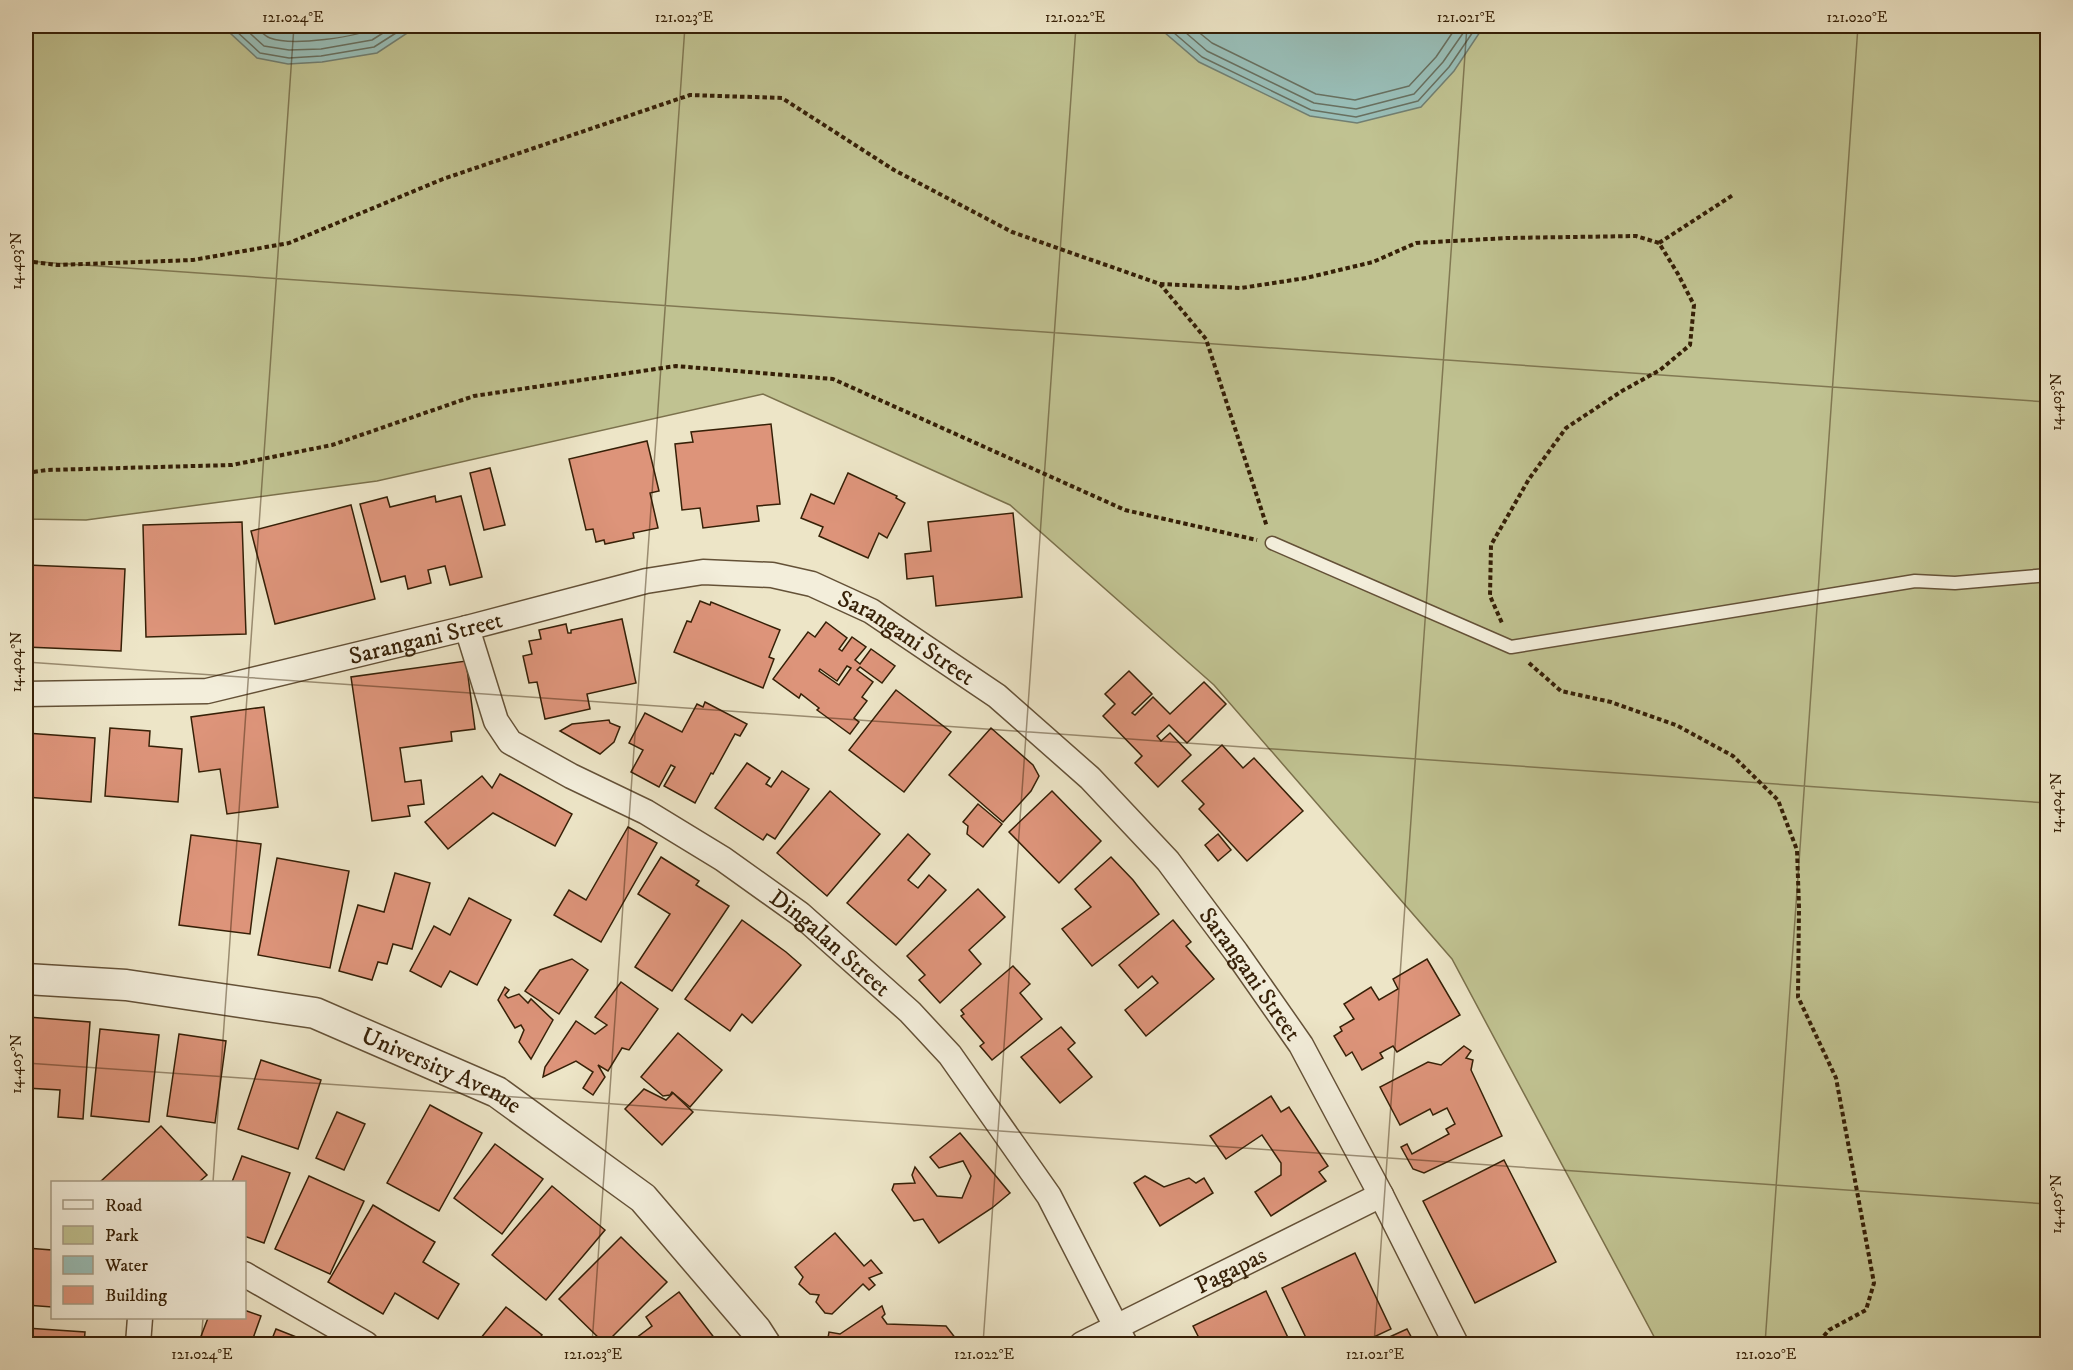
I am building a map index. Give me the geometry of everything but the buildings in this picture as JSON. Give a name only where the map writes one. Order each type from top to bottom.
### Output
[{"type":"street","name":"Sarangani Street","points":[[26,694],[207,691],[466,628],[646,581],[703,572],[772,575],[812,584],[871,611],[998,696],[1090,778],[1168,861],[1236,952],[1301,1046],[1381,1195],[1456,1344]]},
{"type":"street","name":"Dingalan Street","points":[[466,628],[496,721],[510,742],[571,776],[646,812],[723,859],[800,914],[910,1012],[950,1056],[1049,1196],[1121,1336]]},
{"type":"street","name":"University Avenue","points":[[26,979],[126,985],[315,1013],[497,1092],[643,1198],[756,1330],[765,1344]]},
{"type":"street","name":"Pagapas","points":[[1082,1344],[1121,1336],[1381,1195]]},
{"type":"street","points":[[246,1275],[366,1344]]},
{"type":"street","points":[[138,1344],[140,1319]]},
{"type":"lane","points":[[1272,543],[1512,647],[1915,581],[1955,583],[2048,575]]},
{"type":"path","points":[[26,261],[57,265],[193,260],[289,243],[443,179],[690,95],[782,98],[894,170],[1012,232],[1160,284],[1241,288],[1306,278],[1374,261],[1416,243],[1507,238],[1636,236],[1659,243],[1694,305],[1690,345],[1659,370],[1566,428],[1530,479],[1491,545],[1490,596],[1512,647],[1561,691],[1611,702],[1676,725],[1733,756],[1778,800],[1797,850],[1800,907],[1798,997],[1836,1078],[1874,1283],[1866,1311],[1829,1330],[1817,1344]]},
{"type":"path","points":[[1659,243],[1733,195]]},
{"type":"path","points":[[1160,284],[1206,339],[1272,543]]},
{"type":"path","points":[[26,473],[47,470],[232,465],[332,445],[474,396],[676,366],[833,379],[1125,510],[1272,543]]},
{"type":"green space","points":[[26,26],[2047,26],[2047,1344],[1658,1344],[1452,959],[1214,685],[1010,505],[763,394],[377,481],[86,520],[26,519]]},
{"type":"water","points":[[228,26],[418,26],[377,53],[322,62],[288,64],[257,58],[229,32]]},
{"type":"water","points":[[1157,26],[1484,26],[1454,71],[1421,107],[1357,123],[1310,116],[1199,62]]}]
